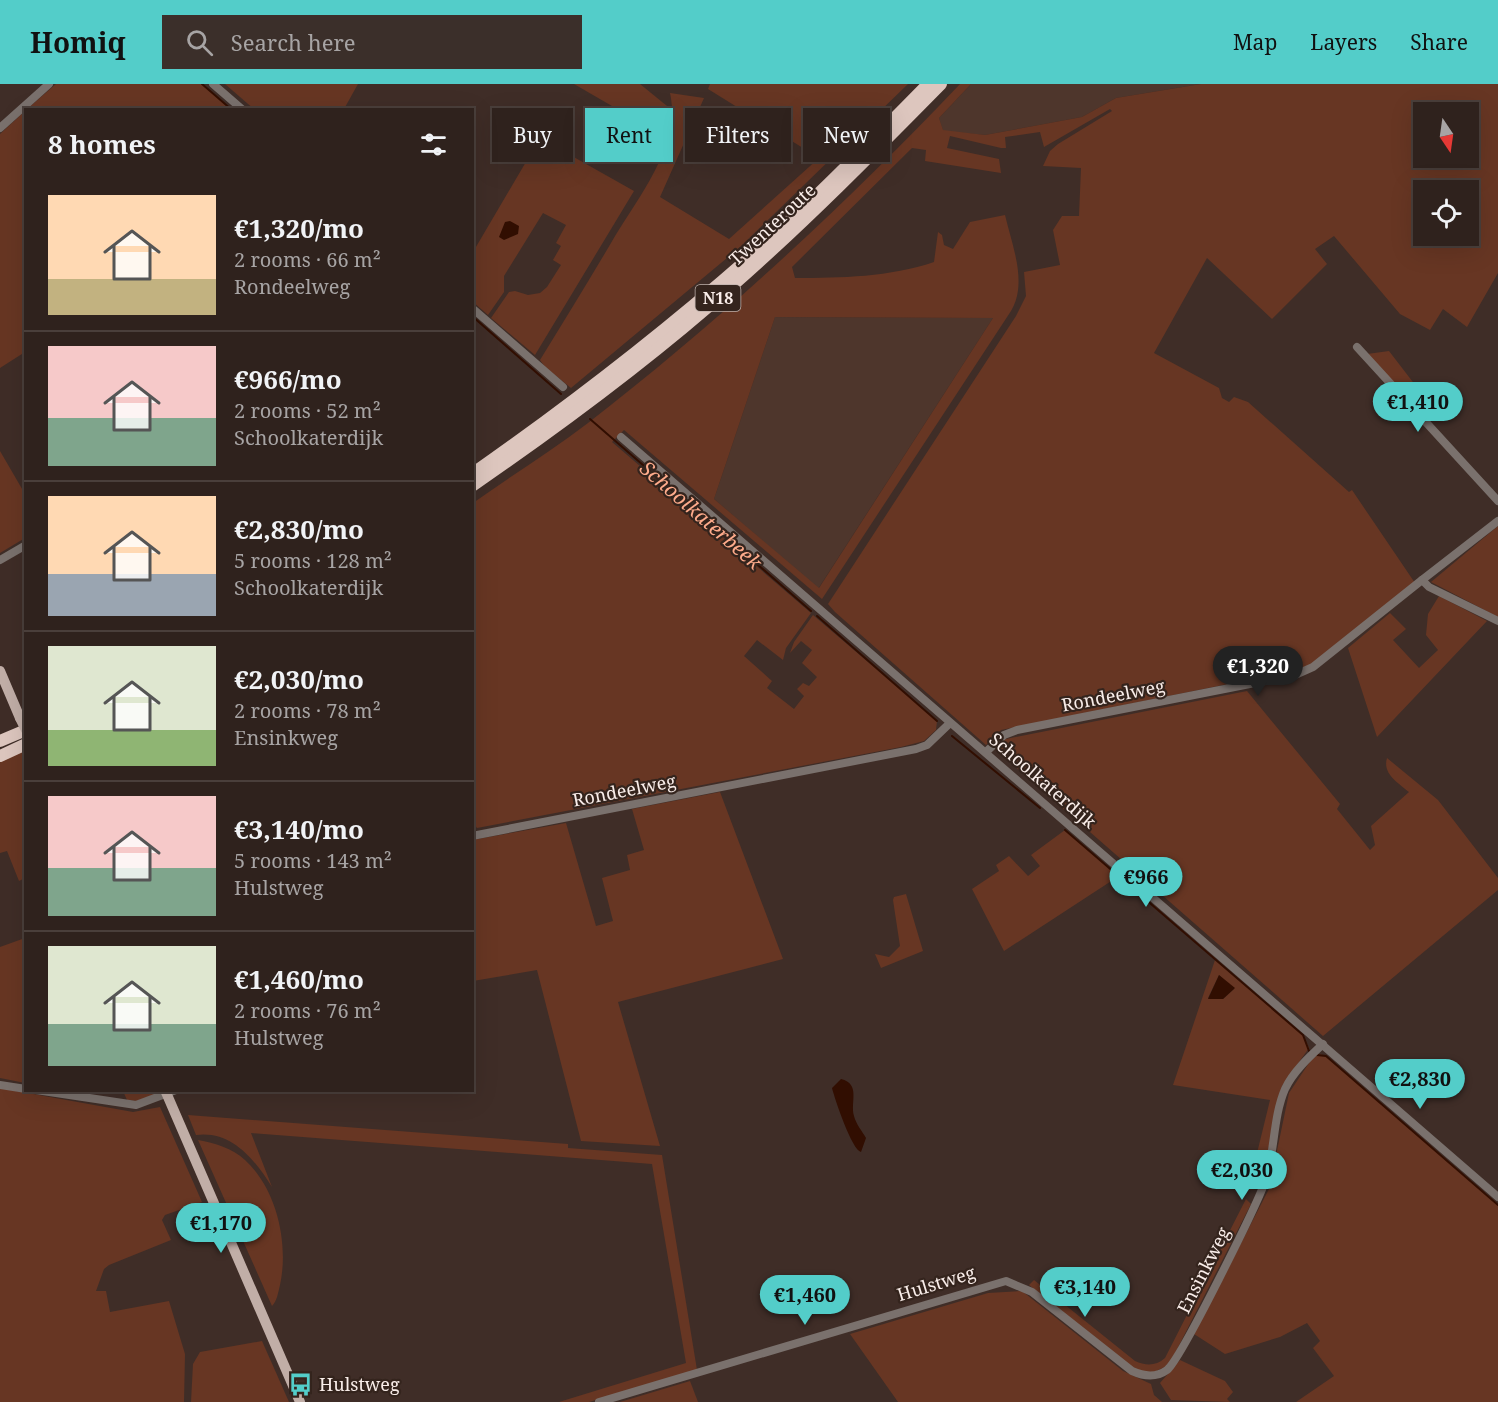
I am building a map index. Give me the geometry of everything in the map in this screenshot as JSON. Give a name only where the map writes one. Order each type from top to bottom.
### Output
[{"type":"highway","name":"Twenteroute","points":[[474,473],[605,377],[702,299],[806,206],[928,84]]},
{"type":"highway","name":"Twenteroute","points":[[474,485],[626,374],[731,287],[855,171],[941,84]]},
{"type":"highway","points":[[0,741],[24,731]]},
{"type":"highway","points":[[0,756],[24,745]]},
{"type":"main road","points":[[0,671],[24,726]]},
{"type":"main road","points":[[170,1092],[300,1402]]},
{"type":"street","points":[[0,128],[49,84]]},
{"type":"street","points":[[213,84],[241,108]]},
{"type":"street","points":[[474,310],[563,387]]},
{"type":"street","points":[[1357,347],[1498,501]]},
{"type":"street","name":"Schoolkaterdijk","points":[[621,437],[1498,1197]]},
{"type":"street","name":"Rondeelweg","points":[[986,752],[1004,735],[1017,730],[1295,675],[1313,667],[1498,521]]},
{"type":"street","points":[[0,560],[24,546]]},
{"type":"street","points":[[1422,580],[1430,587],[1498,621]]},
{"type":"street","name":"Rondeelweg","points":[[474,836],[916,748],[927,745],[950,723]]},
{"type":"street","name":"Ensinkweg","points":[[1157,1374],[1172,1364],[1260,1193],[1269,1167],[1281,1098],[1289,1081],[1323,1044]]},
{"type":"street","points":[[0,1085],[24,1089]]},
{"type":"street","points":[[49,1092],[136,1105],[170,1092]]},
{"type":"street","name":"Hulstweg","points":[[599,1402],[1006,1281],[1032,1292],[1132,1371],[1146,1376],[1157,1374]]},
{"type":"shaded area","points":[[56,84],[202,84],[231,108],[28,108]]},
{"type":"shaded area","points":[[225,84],[358,84],[345,108],[253,108]]},
{"type":"shaded area","points":[[574,84],[640,84],[667,106],[667,108],[615,108]]},
{"type":"shaded area","points":[[710,84],[908,84],[883,108],[803,108],[803,148],[791,141],[791,108],[739,108],[708,89]]},
{"type":"shaded area","points":[[960,84],[971,84],[939,118],[943,130],[985,135],[1082,117],[1116,98],[1201,84],[1498,84],[1498,273],[1467,327],[1443,309],[1430,330],[1400,314],[1334,236],[1315,249],[1327,264],[1272,319],[1207,258],[1154,353],[1219,388],[1222,398],[1229,402],[1234,397],[1248,402],[1349,492],[1352,490],[1415,583],[1307,668],[1001,730],[986,745],[835,612],[828,604],[1016,316],[1026,296],[1024,272],[1060,265],[1053,230],[1062,216],[1079,216],[1081,168],[1043,166],[1050,151],[1112,111],[1110,109],[1044,147],[1040,132],[1005,137],[1006,148],[950,136],[947,148],[999,159],[1001,173],[925,161],[926,150],[912,148],[792,267],[795,278],[830,278],[865,276],[917,267],[934,262],[938,232],[942,235],[944,245],[953,249],[970,222],[1005,215],[1017,264],[1018,288],[1011,311],[822,599],[624,430],[612,442],[811,613],[786,648],[783,660],[757,640],[744,656],[772,681],[767,688],[794,709],[804,696],[797,689],[803,683],[809,686],[817,677],[802,663],[812,650],[801,641],[790,653],[794,642],[813,615],[937,721],[936,730],[924,741],[901,747],[477,828],[474,824],[474,502],[560,444],[637,384],[734,303],[884,162],[890,162],[890,156]],"holes":[[[775,317],[993,318],[819,588],[714,499]]]},
{"type":"shaded area","points":[[971,84],[1201,84],[1116,98],[1082,117],[985,135],[943,131],[939,118]]},
{"type":"shaded area","points":[[670,93],[704,98],[700,108],[685,108],[685,141],[660,197],[729,239],[815,162],[828,162],[739,248],[571,388],[545,367],[540,360],[644,191],[658,162],[673,162],[673,108]]},
{"type":"shaded area","points":[[24,112],[24,353],[0,368],[0,134]]},
{"type":"shaded area","points":[[573,157],[634,191],[535,355],[491,318],[509,292],[515,291],[528,295],[540,293],[547,287],[561,265],[553,260],[561,246],[556,243],[566,225],[543,213],[504,276],[504,292],[488,315],[474,303],[474,250],[526,162],[573,162]]},
{"type":"shaded area","points":[[510,221],[519,226],[518,234],[504,240],[499,237],[505,222]]},
{"type":"shaded area","points":[[775,317],[993,318],[818,589],[714,499]]},
{"type":"shaded area","points":[[1389,351],[1419,390],[1431,400],[1421,413],[1367,354]]},
{"type":"shaded area","points":[[0,451],[24,492],[24,539],[0,553]]},
{"type":"shaded area","points":[[1498,526],[1498,617],[1431,582]]},
{"type":"shaded area","points":[[1439,596],[1487,621],[1377,737],[1348,648],[1390,613],[1406,629],[1393,640],[1419,668],[1438,650],[1426,635],[1428,614]]},
{"type":"shaded area","points":[[1247,691],[1340,804],[1337,809],[1370,850],[1375,845],[1371,826],[1409,792],[1389,773],[1387,758],[1438,800],[1498,878],[1498,890],[1323,1036],[994,748],[1001,740]]},
{"type":"shaded area","points":[[22,750],[24,754],[24,878],[19,881],[7,851],[0,853],[0,761]]},
{"type":"shaded area","points":[[720,792],[783,959],[618,1002],[660,1146],[581,1141],[537,970],[474,981],[474,840],[566,823],[596,926],[613,921],[602,878],[630,870],[627,855],[644,850],[632,809]]},
{"type":"shaded area","points":[[1065,830],[1119,876],[1004,951],[972,889],[999,871],[996,865],[1009,856],[1028,876],[1040,866],[1031,855]]},
{"type":"shaded area","points":[[906,894],[923,951],[881,968],[875,954],[889,957],[900,946],[893,900],[894,897]]},
{"type":"shaded area","points":[[24,939],[24,1083],[0,1078],[0,947]]},
{"type":"shaded area","points":[[1215,960],[1303,1035],[1309,1048],[1282,1086],[1261,1183],[1255,1189],[1248,1190],[1270,1100],[1173,1085]],"holes":[[[1219,975],[1234,989],[1223,999],[1208,998]]]},
{"type":"shaded area","points":[[1219,975],[1235,988],[1223,999],[1208,999]]},
{"type":"shaded area","points":[[1319,1054],[1326,1056],[1498,1205],[1498,1402],[1296,1402],[1334,1376],[1313,1348],[1320,1341],[1307,1323],[1280,1337],[1225,1354],[1194,1334],[1269,1189],[1289,1093],[1311,1060]]},
{"type":"shaded area","points":[[841,1079],[847,1081],[853,1089],[854,1116],[866,1138],[861,1152],[853,1143],[832,1088]]},
{"type":"shaded area","points":[[0,1088],[133,1112],[160,1107],[202,1202],[165,1215],[162,1220],[171,1240],[109,1265],[104,1269],[96,1291],[106,1291],[110,1312],[169,1301],[185,1354],[184,1402],[0,1402]]},
{"type":"shaded area","points":[[123,1092],[155,1092],[156,1094],[147,1102],[127,1100]]},
{"type":"shaded area","points":[[188,1115],[568,1144],[568,1148],[662,1155],[697,1370],[589,1402],[559,1402],[686,1363],[652,1164],[251,1133],[272,1187],[242,1149],[232,1142],[221,1137],[196,1135]]},
{"type":"shaded area","points":[[198,1140],[235,1152],[245,1160],[256,1172],[273,1201],[283,1252],[280,1285],[272,1306]]},
{"type":"shaded area","points":[[1246,1199],[1251,1204],[1169,1365],[1148,1375],[1127,1365],[1029,1285],[1034,1280],[1135,1361],[1143,1364],[1158,1363],[1165,1358]]},
{"type":"shaded area","points":[[1022,1291],[1123,1371],[1151,1384],[1154,1395],[1162,1402],[898,1402],[850,1334],[988,1293]]},
{"type":"shaded area","points":[[262,1341],[289,1402],[191,1402],[193,1364],[200,1352]]},
{"type":"shaded area","points":[[1180,1360],[1225,1381],[1233,1392],[1227,1399],[1230,1402],[1171,1400],[1160,1383]]},
{"type":"shaded area","points":[[690,1381],[698,1402],[620,1402]]},
{"type":"waterway","name":"Schoolkaterbeek","points":[[202,84],[230,108]]},
{"type":"waterway","name":"Schoolkaterbeek","points":[[474,318],[561,394]]},
{"type":"waterway","name":"Schoolkaterbeek","points":[[590,419],[811,611]]},
{"type":"waterway","name":"Schoolkaterbeek","points":[[817,616],[937,721]]},
{"type":"waterway","name":"Schoolkaterbeek","points":[[952,736],[1040,808]]},
{"type":"waterway","name":"Schoolkaterbeek","points":[[1065,830],[1303,1035],[1309,1051]]},
{"type":"waterway","name":"Schoolkaterbeek","points":[[1317,1055],[1326,1056],[1498,1205]]},
{"type":"place","name":"Hulstweg","points":[[301,1384]]}]
